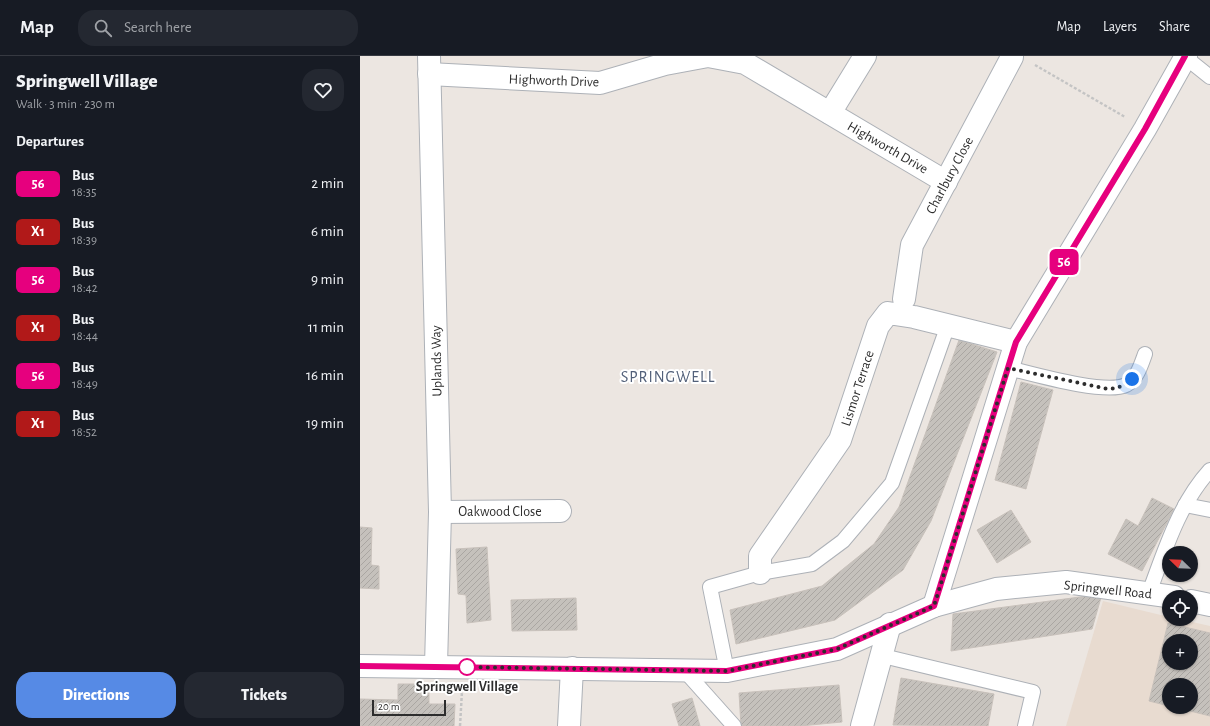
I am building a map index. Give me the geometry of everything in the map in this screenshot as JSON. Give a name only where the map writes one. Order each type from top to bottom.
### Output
[{"type":"street","name":"Highworth Drive","points":[[429,65],[600,83],[665,64],[708,56],[745,63],[946,182]]},
{"type":"street","points":[[830,113],[865,56]]},
{"type":"street","name":"Charlbury Close","points":[[904,299],[912,245],[1012,57]]},
{"type":"street","points":[[934,606],[1016,342],[1145,129],[1185,57]]},
{"type":"street","name":"Uplands Way","points":[[429,65],[440,512],[436,666]]},
{"type":"street","name":"Lismor Terrace","points":[[760,573],[760,556],[840,440],[878,326],[888,314],[914,317],[1016,342]]},
{"type":"street","name":"Oakwood Close","points":[[440,512],[560,511]]},
{"type":"street","name":"Springwell Road","points":[[360,666],[727,671],[837,649],[890,624],[934,606],[996,589],[1066,582],[1162,595]]},
{"type":"street","points":[[1198,602],[1210,605]]},
{"type":"street","points":[[862,726],[890,624]]},
{"type":"street","points":[[569,726],[572,668]]},
{"type":"lane","points":[[1185,57],[1210,77]]},
{"type":"lane","points":[[727,671],[710,587],[760,573],[812,564],[843,541],[892,483],[948,325]]},
{"type":"lane","points":[[1008,368],[1083,384],[1113,388],[1127,384],[1132,379],[1145,354]]},
{"type":"lane","points":[[1149,593],[1165,550],[1185,505],[1210,470]]},
{"type":"lane","points":[[1185,505],[1210,510]]},
{"type":"lane","points":[[882,656],[1033,692],[1025,726]]},
{"type":"lane","points":[[684,670],[734,726]]},
{"type":"path","points":[[1012,57],[1031,62],[1145,129]]},
{"type":"path","points":[[460,726],[463,667]]},
{"type":"shaded area","points":[[1103,601],[1162,615],[1162,626],[1198,626],[1198,623],[1210,626],[1210,726],[1066,726]]},
{"type":"building","points":[[959,340],[997,352],[931,521],[903,570],[835,620],[736,644],[730,610],[822,586],[874,544],[899,507]]},
{"type":"building","points":[[1021,382],[1053,390],[1026,489],[995,480]]},
{"type":"building","points":[[1152,498],[1174,509],[1142,571],[1108,554],[1126,519],[1138,526]]},
{"type":"building","points":[[1011,510],[1031,542],[997,563],[977,530]]},
{"type":"building","points":[[360,527],[372,528],[371,565],[379,566],[379,589],[360,588]]},
{"type":"building","points":[[487,547],[491,620],[467,623],[466,595],[458,594],[456,549]]},
{"type":"building","points":[[1102,594],[1092,629],[951,651],[953,614]]},
{"type":"building","points":[[576,598],[577,630],[512,631],[511,600]]},
{"type":"building","points":[[1167,626],[1181,626],[1210,633],[1210,716],[1198,713],[1198,678],[1162,678],[1162,704],[1149,701],[1162,648],[1162,670],[1198,670],[1198,634],[1165,634]]},
{"type":"building","points":[[901,678],[994,694],[988,726],[893,725]]},
{"type":"building","points":[[398,684],[429,684],[429,704],[455,704],[454,726],[360,726],[360,699],[398,700]]},
{"type":"building","points":[[839,685],[842,722],[800,726],[741,726],[739,693]]},
{"type":"building","points":[[692,698],[700,726],[679,726],[672,704]]},
{"type":"bus line","name":"56","points":[[360,666],[727,671],[764,665],[837,649],[890,624],[934,606],[1016,342],[1145,129],[1185,56]]},
{"type":"place","name":"Springwell Village","points":[[467,667]]},
{"type":"district","name":"SPRINGWELL","points":[[668,376]]},
{"type":"route","points":[[467,667],[463,667],[727,671],[764,665],[837,649],[890,624],[934,606],[1008,368],[1108,389],[1119,388],[1127,384],[1132,379]]}]
